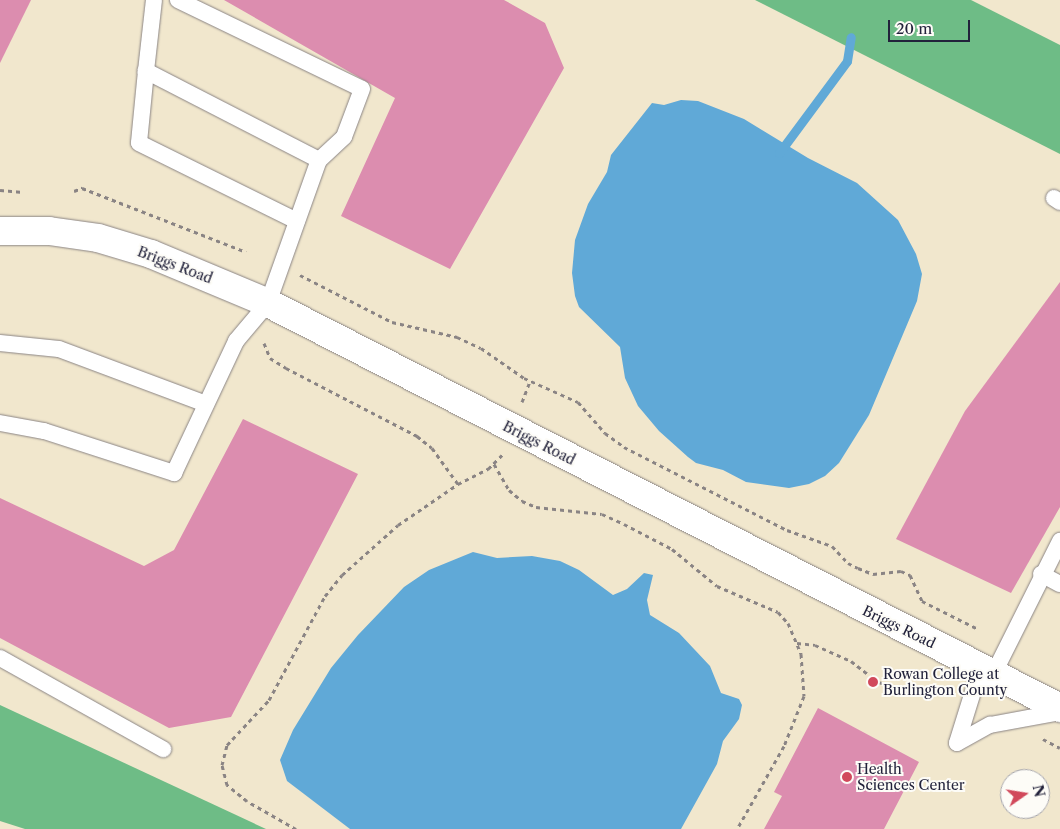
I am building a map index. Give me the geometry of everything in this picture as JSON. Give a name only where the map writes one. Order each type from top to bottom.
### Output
[{"type":"street","name":"Briggs Road","points":[[0,231],[49,231],[98,238],[152,254],[268,303],[840,599],[988,669],[1060,710]]},
{"type":"lane","points":[[154,0],[139,143],[297,220]]},
{"type":"lane","points":[[0,423],[44,431],[174,473],[236,341],[268,303],[319,160],[344,137],[362,89],[178,0]]},
{"type":"lane","points":[[146,71],[319,160]]},
{"type":"lane","points":[[0,343],[59,349],[206,404]]},
{"type":"lane","points":[[1060,541],[988,669],[957,743],[990,725],[1060,710]]},
{"type":"lane","points":[[1041,574],[1060,584]]},
{"type":"lane","points":[[0,658],[163,749]]},
{"type":"path","points":[[74,191],[82,188],[88,190],[246,252]]},
{"type":"path","points":[[0,190],[23,192]]},
{"type":"path","points":[[298,274],[392,322],[457,338],[481,348],[530,382],[578,402],[605,433],[624,447],[787,530],[832,546],[848,563],[858,568],[874,574],[901,572],[910,574],[922,602],[978,629]]},
{"type":"path","points":[[264,343],[270,358],[286,368],[417,436],[432,448],[458,484]]},
{"type":"path","points":[[522,402],[530,382]]},
{"type":"path","points":[[296,829],[247,801],[227,785],[222,765],[227,745],[269,700],[326,596],[342,575],[398,525],[458,484],[494,464],[502,455]]},
{"type":"path","points":[[494,464],[509,490],[522,501],[536,507],[602,514],[649,536],[695,565],[717,586],[778,612],[788,623],[797,642],[804,670],[804,696],[796,722],[736,829]]},
{"type":"path","points":[[797,642],[815,645],[851,661],[878,682],[931,695]]},
{"type":"path","points":[[1037,736],[1060,748]]},
{"type":"green space","points":[[755,0],[971,0],[1060,45],[1060,154]]},
{"type":"green space","points":[[0,705],[266,829],[25,829],[0,821]]},
{"type":"water","points":[[681,100],[698,101],[744,119],[808,158],[857,183],[898,220],[916,254],[922,274],[917,301],[869,415],[839,463],[825,476],[809,484],[789,488],[746,482],[723,470],[696,463],[688,457],[659,431],[638,406],[625,378],[620,347],[579,307],[575,296],[572,273],[575,240],[588,204],[607,172],[611,155],[652,103],[664,105]]},
{"type":"water","points":[[473,552],[497,558],[532,556],[560,561],[579,570],[613,595],[627,589],[644,573],[653,575],[647,600],[650,615],[679,633],[710,666],[721,693],[739,699],[742,705],[739,719],[723,741],[717,764],[681,829],[350,829],[287,781],[280,760],[293,730],[331,668],[358,635],[404,587],[429,570]]},
{"type":"building","points":[[0,0],[31,0],[0,63]]},
{"type":"building","points":[[224,0],[504,0],[545,23],[564,68],[450,269],[341,216],[395,98]]},
{"type":"building","points":[[1060,282],[1060,507],[1011,593],[896,539],[965,411]]},
{"type":"building","points":[[243,419],[358,474],[231,717],[169,728],[0,638],[0,498],[144,566],[174,550]]},
{"type":"building","name":"Health Sciences Center","points":[[818,708],[919,762],[884,829],[764,829],[782,796],[774,792]]},
{"type":"waterway","points":[[779,153],[847,61],[851,37]]},
{"type":"place","name":"Rowan College at Burlington County","points":[[873,682]]},
{"type":"place","name":"Health Sciences Center","points":[[847,777]]}]
